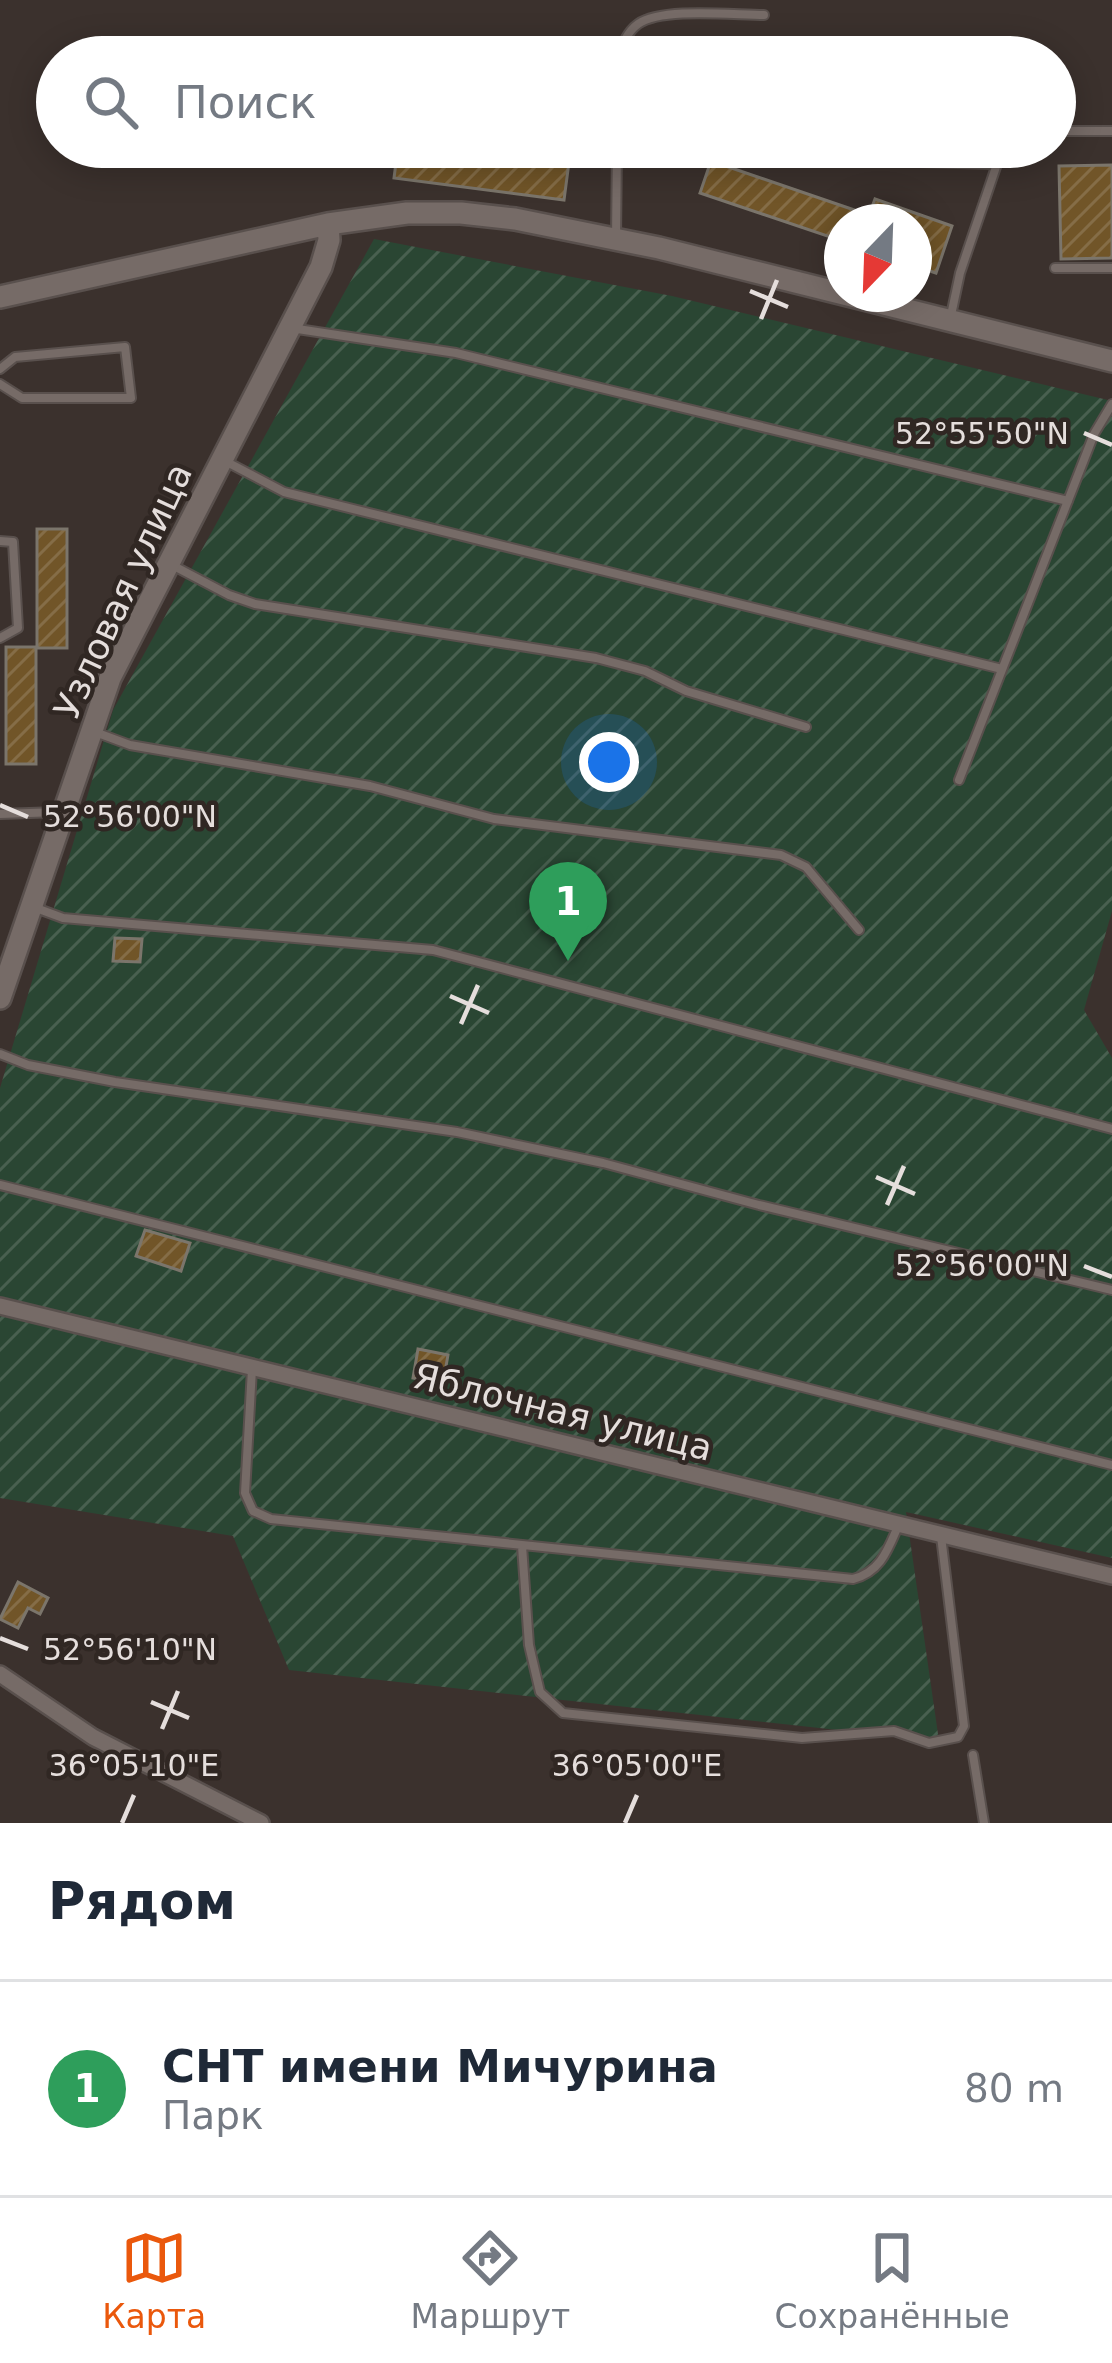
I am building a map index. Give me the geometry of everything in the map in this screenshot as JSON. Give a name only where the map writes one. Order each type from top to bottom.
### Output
[{"type":"street","points":[[0,297],[328,224],[407,213],[461,213],[616,239],[1112,361]]},
{"type":"street","name":"Узловая улица","points":[[0,998],[110,678],[326,253],[328,224]]},
{"type":"street","name":"Яблочная улица","points":[[0,1306],[1112,1576]]},
{"type":"street","points":[[0,1674],[93,1737],[260,1823]]},
{"type":"lane","points":[[627,36],[641,21],[664,15],[764,15]]},
{"type":"lane","points":[[1076,131],[1112,130]]},
{"type":"lane","points":[[616,239],[617,168]]},
{"type":"lane","points":[[950,322],[960,273],[996,168]]},
{"type":"lane","points":[[1055,268],[1112,268]]},
{"type":"lane","points":[[290,327],[456,353],[1068,501]]},
{"type":"lane","points":[[0,369],[15,358],[125,347],[130,398],[22,398],[0,384]]},
{"type":"lane","points":[[958,780],[1094,434],[1112,404]]},
{"type":"lane","points":[[222,460],[284,492],[1002,669]]},
{"type":"lane","points":[[0,541],[13,542],[18,628],[0,638]]},
{"type":"lane","points":[[169,563],[255,604],[596,658],[645,671],[686,692],[806,727]]},
{"type":"lane","points":[[92,730],[130,745],[370,786],[494,819],[781,855],[806,867],[859,930]]},
{"type":"lane","points":[[0,814],[63,812]]},
{"type":"lane","points":[[31,906],[63,918],[433,950],[1112,1129]]},
{"type":"lane","points":[[0,1054],[28,1065],[116,1082],[457,1132],[582,1158],[1112,1290]]},
{"type":"lane","points":[[0,1185],[1112,1465]]},
{"type":"lane","points":[[252,1367],[244,1493],[253,1510],[271,1519],[853,1579],[869,1575],[885,1556],[899,1524]]},
{"type":"lane","points":[[522,1546],[534,1669],[540,1692],[563,1713],[802,1738],[894,1731],[929,1743],[958,1737],[964,1726],[941,1534]]},
{"type":"lane","points":[[973,1755],[984,1823]]},
{"type":"green space","points":[[374,239],[672,296],[1112,401],[1112,911],[1084,1010],[1112,1058],[1112,1558],[906,1512],[939,1741],[289,1670],[233,1536],[0,1498],[0,1088],[113,710]]},
{"type":"building","points":[[1112,165],[1112,258],[1061,259],[1059,168]]},
{"type":"building","points":[[395,168],[568,168],[564,200],[394,178]]},
{"type":"building","points":[[709,168],[731,168],[837,204],[824,204],[824,235],[700,193]]},
{"type":"building","points":[[932,219],[952,226],[936,273],[932,272]]},
{"type":"building","points":[[37,529],[67,529],[67,648],[37,648]]},
{"type":"building","points":[[6,647],[36,647],[36,764],[6,764]]},
{"type":"building","points":[[115,938],[142,939],[140,962],[113,961]]},
{"type":"building","points":[[145,1230],[190,1243],[181,1271],[136,1256]]},
{"type":"building","points":[[418,1349],[448,1355],[443,1383],[413,1378]]},
{"type":"building","points":[[18,1582],[48,1598],[40,1614],[28,1608],[18,1628],[0,1619]]},
{"type":"place","name":"СНТ имени Мичурина","points":[[568,961]]}]
